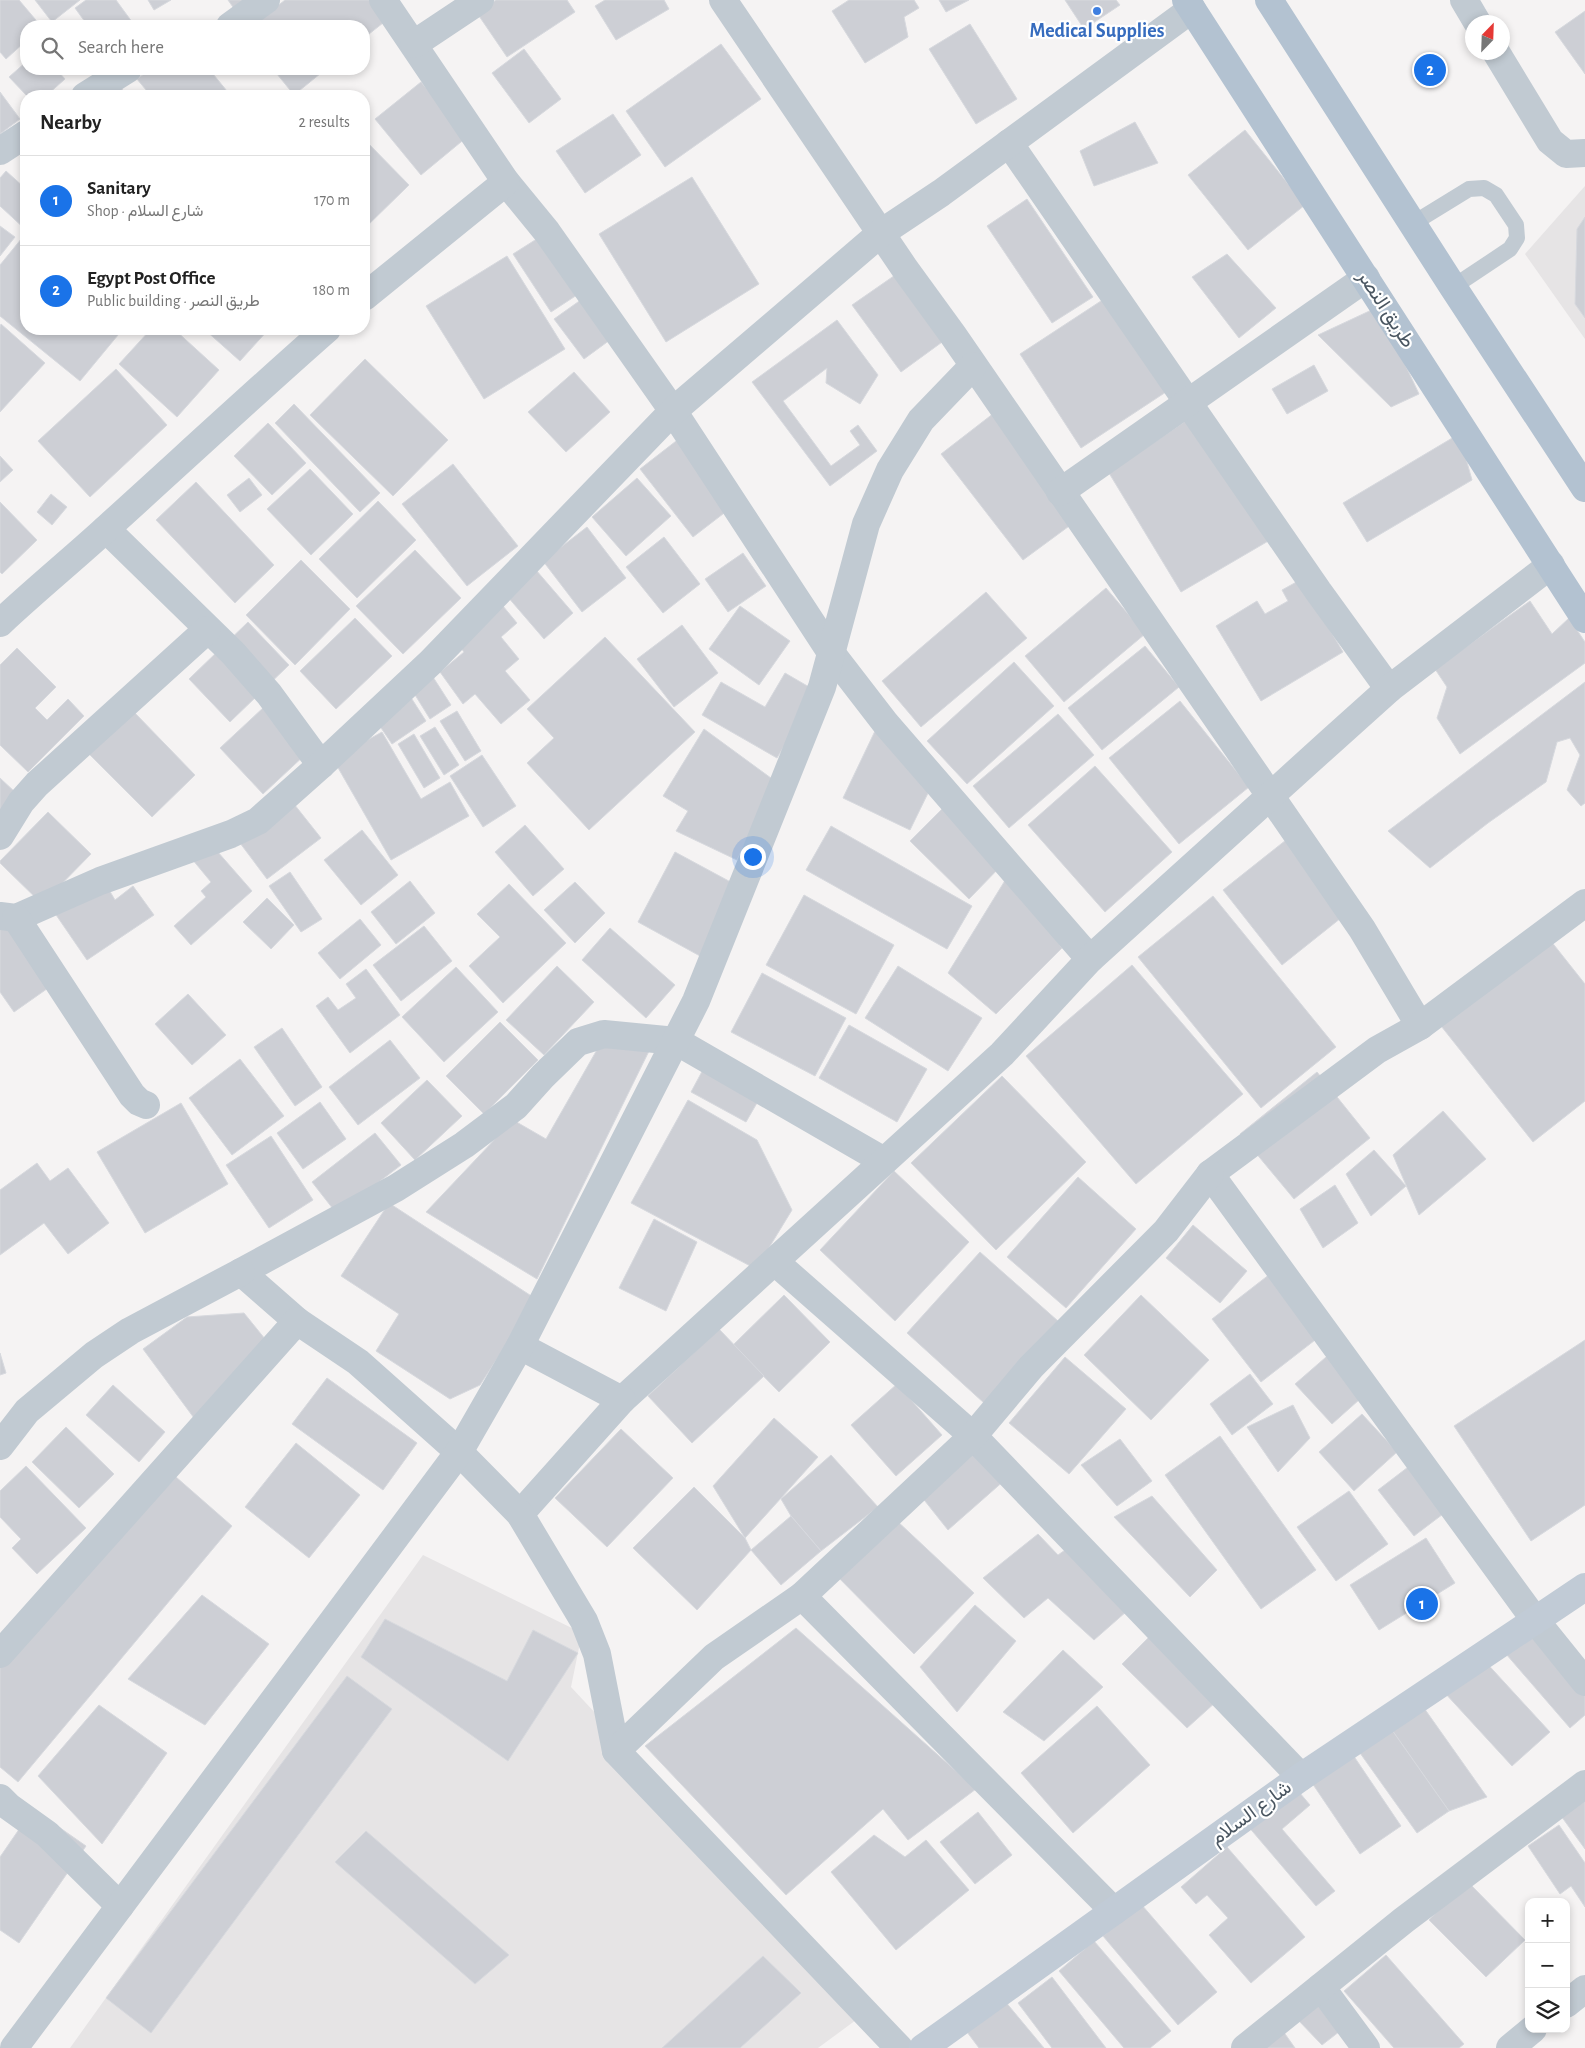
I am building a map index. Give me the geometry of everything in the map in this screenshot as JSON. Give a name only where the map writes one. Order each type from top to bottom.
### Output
[{"type":"main road","points":[[1271,1],[1412,224],[1585,488]]},
{"type":"main road","name":"طريق النصر","points":[[1189,4],[1585,619]]},
{"type":"street","points":[[238,20],[266,0]]},
{"type":"street","points":[[384,0],[506,182],[546,232],[672,411],[832,654],[886,724],[1090,959]]},
{"type":"street","points":[[414,44],[480,0]]},
{"type":"street","points":[[723,0],[881,234],[1272,796],[1362,929],[1420,1026]]},
{"type":"street","points":[[1464,0],[1473,15]]},
{"type":"street","points":[[146,1105],[139,1102],[132,1095],[8,917],[152,860],[231,834],[258,821],[431,662],[672,411],[881,234],[1009,143],[1189,4]]},
{"type":"street","points":[[1501,60],[1550,141],[1566,154],[1585,153]]},
{"type":"street","points":[[95,90],[118,75]]},
{"type":"street","points":[[0,151],[20,138]]},
{"type":"street","points":[[1009,143],[1318,591],[1389,689]]},
{"type":"street","points":[[370,291],[506,182]]},
{"type":"street","points":[[1060,492],[1366,278]]},
{"type":"street","points":[[0,622],[34,590],[106,529],[259,388],[320,335]]},
{"type":"street","points":[[14,2048],[459,1452],[520,1346],[696,1001],[822,688],[866,524],[890,470],[922,420],[973,366]]},
{"type":"street","points":[[106,529],[233,653],[269,694],[321,765]]},
{"type":"street","points":[[520,1514],[622,1400],[1002,1054],[1090,959],[1389,689],[1551,565]]},
{"type":"street","points":[[0,836],[21,802],[37,784],[208,630]]},
{"type":"street","points":[[616,1751],[714,1657],[802,1596],[973,1436],[1031,1367],[1166,1231],[1210,1174],[1377,1050],[1420,1026],[1585,903]]},
{"type":"street","points":[[0,1446],[27,1411],[94,1355],[130,1331],[396,1188],[464,1145],[516,1106],[578,1042],[604,1034],[676,1041],[884,1161]]},
{"type":"street","points":[[1210,1174],[1535,1620],[1585,1682]]},
{"type":"street","points":[[774,1262],[973,1436],[1301,1777]]},
{"type":"street","points":[[241,1272],[297,1321],[358,1362],[459,1452],[520,1514],[584,1621],[597,1654],[616,1751],[899,2048]]},
{"type":"street","points":[[0,1654],[297,1321]]},
{"type":"street","points":[[520,1346],[622,1400]]},
{"type":"street","name":"شارع السلام","points":[[923,2048],[1301,1777],[1585,1587]]},
{"type":"street","points":[[802,1596],[1114,1911]]},
{"type":"street","points":[[1245,2048],[1404,1920],[1585,1784]]},
{"type":"street","points":[[0,1798],[47,1834],[120,1906]]},
{"type":"street","points":[[1321,1987],[1366,2048]]},
{"type":"street","points":[[1570,2001],[1585,1989]]},
{"type":"street","points":[[1510,2048],[1528,2033]]},
{"type":"lane","points":[[1412,224],[1469,189],[1484,188],[1496,194],[1516,225],[1517,238],[1510,249],[1453,287]]},
{"type":"shaded area","points":[[1585,186],[1585,339],[1525,254]]},
{"type":"shaded area","points":[[423,1555],[582,1633],[571,1687],[871,2009],[818,2048],[70,2048]]},
{"type":"building","points":[[0,0],[19,0],[36,20],[20,20],[20,46],[6,59],[0,52]]},
{"type":"building","points":[[35,0],[80,0],[55,20],[50,20]]},
{"type":"building","points":[[86,0],[116,0],[131,20],[84,20],[75,8]]},
{"type":"building","points":[[148,0],[171,0],[154,10]]},
{"type":"building","points":[[228,0],[249,0],[235,10]]},
{"type":"building","points":[[285,0],[372,0],[388,19],[370,33],[370,20],[260,20]]},
{"type":"building","points":[[496,0],[567,0],[575,12],[507,57],[477,13]]},
{"type":"building","points":[[605,0],[664,0],[669,9],[616,40],[595,6]]},
{"type":"building","points":[[849,0],[914,0],[919,8],[904,17],[908,37],[865,63],[832,11]]},
{"type":"building","points":[[939,0],[969,0],[946,12]]},
{"type":"building","points":[[1065,0],[1116,0],[1120,5],[1084,29]]},
{"type":"building","points":[[1585,11],[1585,74],[1555,32]]},
{"type":"building","points":[[970,24],[1017,99],[976,124],[929,49]]},
{"type":"building","points":[[721,44],[761,99],[665,167],[626,111]]},
{"type":"building","points":[[524,49],[561,99],[529,123],[492,73]]},
{"type":"building","points":[[20,67],[20,75],[61,75],[65,79],[53,90],[21,90],[9,77]]},
{"type":"building","points":[[143,75],[214,75],[226,90],[146,90],[137,79]]},
{"type":"building","points":[[278,75],[319,75],[300,90],[290,90]]},
{"type":"building","points":[[114,80],[123,90],[100,90]]},
{"type":"building","points":[[421,82],[467,137],[421,175],[375,119]]},
{"type":"building","points":[[0,92],[20,119],[0,134]]},
{"type":"building","points":[[613,114],[641,155],[585,193],[556,151]]},
{"type":"building","points":[[1135,122],[1158,163],[1094,186],[1080,151]]},
{"type":"building","points":[[1245,130],[1305,205],[1248,250],[1188,175]]},
{"type":"building","points":[[370,145],[409,185],[370,223]]},
{"type":"building","points":[[6,171],[20,184],[20,224],[0,206],[0,178]]},
{"type":"building","points":[[692,177],[759,284],[666,342],[599,234]]},
{"type":"building","points":[[1027,199],[1093,297],[1052,323],[987,226]]},
{"type":"building","points":[[1585,217],[1585,318],[1575,304],[1577,229]]},
{"type":"building","points":[[0,226],[15,237],[0,256]]},
{"type":"building","points":[[543,235],[580,293],[551,312],[513,254]]},
{"type":"building","points":[[20,240],[20,332],[0,316],[0,265]]},
{"type":"building","points":[[1227,254],[1276,308],[1239,338],[1192,277]]},
{"type":"building","points":[[507,256],[565,349],[484,399],[426,306]]},
{"type":"building","points":[[901,271],[949,337],[901,372],[852,305]]},
{"type":"building","points":[[585,297],[614,337],[584,359],[554,319]]},
{"type":"building","points":[[1104,299],[1169,390],[1081,448],[1020,354]]},
{"type":"building","points":[[1378,307],[1419,394],[1391,407],[1318,335]]},
{"type":"building","points":[[837,320],[878,375],[860,404],[826,383],[827,368],[783,401],[831,466],[860,445],[850,431],[858,425],[877,451],[830,486],[752,382]]},
{"type":"building","points":[[1,324],[45,363],[0,412],[0,327]]},
{"type":"building","points":[[23,335],[118,335],[80,381]]},
{"type":"building","points":[[146,335],[181,335],[219,370],[177,417],[119,364]]},
{"type":"building","points":[[211,335],[264,335],[240,361]]},
{"type":"building","points":[[365,359],[448,440],[393,496],[310,415]]},
{"type":"building","points":[[1314,365],[1328,391],[1287,414],[1272,389]]},
{"type":"building","points":[[116,369],[167,425],[90,497],[38,441]]},
{"type":"building","points":[[574,372],[610,412],[566,452],[528,412]]},
{"type":"building","points":[[294,404],[380,493],[360,512],[275,423]]},
{"type":"building","points":[[994,413],[1076,521],[1023,560],[941,454]]},
{"type":"building","points":[[1193,416],[1270,540],[1181,592],[1109,473]]},
{"type":"building","points":[[268,423],[306,463],[272,495],[234,456]]},
{"type":"building","points":[[1459,434],[1472,480],[1367,542],[1343,503]]},
{"type":"building","points":[[680,438],[732,507],[693,537],[640,469]]},
{"type":"building","points":[[0,456],[13,470],[0,482]]},
{"type":"building","points":[[453,464],[518,546],[467,586],[402,504]]},
{"type":"building","points":[[310,469],[353,514],[311,555],[267,509]]},
{"type":"building","points":[[249,478],[262,495],[240,512],[227,495]]},
{"type":"building","points":[[637,478],[671,516],[626,556],[592,517]]},
{"type":"building","points":[[196,482],[274,565],[235,603],[156,520]]},
{"type":"building","points":[[51,494],[67,507],[52,525],[37,512]]},
{"type":"building","points":[[378,501],[416,540],[357,598],[319,559]]},
{"type":"building","points":[[0,502],[37,540],[2,574],[0,572]]},
{"type":"building","points":[[587,527],[626,578],[582,612],[543,561]]},
{"type":"building","points":[[664,537],[700,584],[663,613],[626,567]]},
{"type":"building","points":[[415,550],[461,598],[403,654],[356,606]]},
{"type":"building","points":[[743,553],[766,586],[728,612],[705,579]]},
{"type":"building","points":[[301,560],[350,609],[295,665],[246,615]]},
{"type":"building","points":[[536,570],[573,613],[544,639],[507,596]]},
{"type":"building","points":[[1300,580],[1343,652],[1261,701],[1216,626],[1257,601],[1265,614],[1288,601],[1282,590]]},
{"type":"building","points":[[1106,588],[1145,634],[1064,702],[1025,656]]},
{"type":"building","points":[[986,592],[1027,638],[921,727],[882,681]]},
{"type":"building","points":[[498,600],[517,623],[501,637],[519,659],[505,671],[530,700],[501,724],[475,694],[463,704],[440,672],[464,652],[453,638]]},
{"type":"building","points":[[1530,601],[1552,634],[1569,618],[1585,642],[1585,663],[1460,754],[1437,718],[1447,687],[1435,669]]},
{"type":"building","points":[[740,606],[790,641],[759,685],[709,649]]},
{"type":"building","points":[[355,618],[392,656],[336,709],[300,671]]},
{"type":"building","points":[[248,622],[289,665],[230,722],[189,679]]},
{"type":"building","points":[[682,625],[718,673],[674,707],[637,659]]},
{"type":"building","points":[[605,637],[695,732],[589,830],[527,763],[554,738],[527,709]]},
{"type":"building","points":[[1145,646],[1179,687],[1102,750],[1068,708]]},
{"type":"building","points":[[17,648],[56,687],[35,708],[47,720],[68,699],[84,716],[28,772],[0,745],[0,665]]},
{"type":"building","points":[[1014,662],[1054,706],[967,784],[927,741]]},
{"type":"building","points":[[785,673],[816,691],[777,758],[702,715],[721,682],[765,707]]},
{"type":"building","points":[[433,677],[451,705],[430,719],[412,690]]},
{"type":"building","points":[[1585,682],[1585,803],[1581,806],[1567,790],[1580,755],[1570,738],[1557,742],[1546,782],[1488,823],[1430,868],[1388,831]]},
{"type":"building","points":[[410,696],[426,721],[392,744],[375,719]]},
{"type":"building","points":[[1180,701],[1249,787],[1179,844],[1109,758]]},
{"type":"building","points":[[264,707],[307,753],[263,794],[220,748]]},
{"type":"building","points":[[133,711],[195,775],[152,817],[89,754]]},
{"type":"building","points":[[457,711],[481,751],[465,761],[440,721]]},
{"type":"building","points":[[1058,714],[1094,755],[1009,828],[973,786]]},
{"type":"building","points":[[435,727],[459,765],[444,775],[420,736]]},
{"type":"building","points":[[704,729],[775,781],[737,860],[676,831],[688,811],[663,796]]},
{"type":"building","points":[[875,731],[930,789],[910,830],[843,798]]},
{"type":"building","points":[[382,732],[421,799],[450,782],[469,816],[391,860],[333,759]]},
{"type":"building","points":[[414,734],[440,778],[424,788],[398,744]]},
{"type":"building","points":[[482,755],[516,806],[483,827],[450,776]]},
{"type":"building","points":[[1095,766],[1172,852],[1105,912],[1028,825]]},
{"type":"building","points":[[0,778],[16,793],[0,811]]},
{"type":"building","points":[[294,804],[321,838],[267,879],[240,843]]},
{"type":"building","points":[[943,808],[1001,866],[969,899],[910,841]]},
{"type":"building","points":[[48,812],[91,854],[42,904],[0,861]]},
{"type":"building","points":[[525,825],[564,869],[533,896],[495,852]]},
{"type":"building","points":[[831,826],[972,906],[947,949],[806,870]]},
{"type":"building","points":[[362,830],[398,875],[361,905],[324,860]]},
{"type":"building","points":[[1286,840],[1346,914],[1282,965],[1223,890]]},
{"type":"building","points":[[210,843],[252,891],[191,945],[174,926],[206,897],[201,891],[211,882],[192,859]]},
{"type":"building","points":[[675,852],[738,886],[700,956],[638,922]]},
{"type":"building","points":[[290,872],[322,919],[301,932],[269,886]]},
{"type":"building","points":[[1009,874],[1062,948],[996,1014],[948,973]]},
{"type":"building","points":[[410,881],[435,913],[396,944],[371,912]]},
{"type":"building","points":[[575,882],[605,913],[575,943],[544,910]]},
{"type":"building","points":[[105,883],[115,900],[133,886],[154,915],[87,960],[52,909]]},
{"type":"building","points":[[509,884],[566,943],[503,1003],[469,966],[500,937],[477,914]]},
{"type":"building","points":[[804,895],[894,945],[856,1014],[766,965]]},
{"type":"building","points":[[1213,896],[1336,1047],[1261,1108],[1138,957]]},
{"type":"building","points":[[267,898],[294,925],[271,949],[243,922]]},
{"type":"building","points":[[5,917],[51,986],[14,1012],[0,992],[0,921]]},
{"type":"building","points":[[360,919],[381,945],[340,979],[318,953]]},
{"type":"building","points":[[424,926],[452,961],[401,1001],[373,965]]},
{"type":"building","points":[[1539,926],[1585,984],[1585,1101],[1533,1142],[1430,1012]]},
{"type":"building","points":[[610,928],[675,985],[646,1018],[582,960]]},
{"type":"building","points":[[1132,965],[1243,1094],[1136,1184],[1026,1056]]},
{"type":"building","points":[[557,966],[594,1002],[544,1055],[506,1020]]},
{"type":"building","points":[[898,966],[982,1018],[948,1071],[865,1018]]},
{"type":"building","points":[[456,967],[498,1012],[444,1062],[402,1017]]},
{"type":"building","points":[[366,969],[400,1015],[350,1053],[316,1006],[328,997],[338,1010],[356,998],[346,984]]},
{"type":"building","points":[[762,973],[846,1018],[815,1076],[731,1032]]},
{"type":"building","points":[[188,994],[226,1035],[192,1065],[155,1024]]},
{"type":"building","points":[[500,1022],[538,1060],[484,1114],[446,1076]]},
{"type":"building","points":[[849,1025],[927,1069],[897,1122],[819,1078]]},
{"type":"building","points":[[282,1028],[322,1087],[295,1106],[254,1047]]},
{"type":"building","points":[[390,1040],[420,1078],[358,1125],[329,1087]]},
{"type":"building","points":[[602,1041],[651,1047],[537,1279],[426,1212],[513,1120],[546,1139]]},
{"type":"building","points":[[240,1059],[284,1116],[232,1155],[189,1098]]},
{"type":"building","points":[[705,1066],[761,1096],[746,1122],[691,1092]]},
{"type":"building","points":[[1317,1072],[1370,1138],[1294,1199],[1240,1134]]},
{"type":"building","points":[[1002,1076],[1086,1162],[996,1250],[911,1163]]},
{"type":"building","points":[[427,1080],[462,1116],[415,1160],[381,1123]]},
{"type":"building","points":[[688,1100],[757,1140],[792,1210],[756,1269],[631,1203]]},
{"type":"building","points":[[320,1102],[346,1139],[303,1169],[277,1133]]},
{"type":"building","points":[[181,1103],[228,1184],[145,1233],[97,1152]]},
{"type":"building","points":[[1443,1111],[1486,1159],[1419,1215],[1393,1155]]},
{"type":"building","points":[[375,1133],[401,1165],[337,1214],[312,1182]]},
{"type":"building","points":[[271,1136],[313,1200],[269,1228],[226,1165]]},
{"type":"building","points":[[1374,1150],[1406,1186],[1371,1216],[1346,1174]]},
{"type":"building","points":[[37,1163],[50,1181],[68,1168],[109,1223],[68,1254],[44,1223],[0,1255],[0,1190]]},
{"type":"building","points":[[894,1171],[969,1242],[895,1321],[820,1250]]},
{"type":"building","points":[[1078,1177],[1136,1229],[1066,1308],[1007,1257]]},
{"type":"building","points":[[1335,1185],[1358,1223],[1323,1248],[1300,1209]]},
{"type":"building","points":[[389,1203],[536,1299],[480,1385],[450,1399],[376,1351],[399,1314],[341,1276]]},
{"type":"building","points":[[654,1219],[697,1242],[666,1311],[619,1288]]},
{"type":"building","points":[[1193,1225],[1247,1271],[1220,1303],[1166,1258]]},
{"type":"building","points":[[980,1252],[1058,1321],[984,1403],[907,1333]]},
{"type":"building","points":[[1279,1267],[1328,1330],[1261,1382],[1212,1319]]},
{"type":"building","points":[[784,1295],[830,1342],[779,1392],[733,1345]]},
{"type":"building","points":[[1141,1295],[1209,1360],[1151,1420],[1084,1355]]},
{"type":"building","points":[[244,1313],[278,1355],[194,1418],[143,1349],[187,1317]]},
{"type":"building","points":[[719,1329],[764,1376],[692,1443],[648,1396]]},
{"type":"building","points":[[1585,1340],[1585,1505],[1531,1541],[1454,1426]]},
{"type":"building","points":[[1333,1351],[1369,1391],[1332,1424],[1295,1384]]},
{"type":"building","points":[[0,1353],[6,1373],[0,1375]]},
{"type":"building","points":[[1065,1357],[1126,1409],[1069,1474],[1009,1423]]},
{"type":"building","points":[[1250,1374],[1273,1404],[1232,1435],[1210,1404]]},
{"type":"building","points":[[327,1378],[417,1443],[383,1490],[292,1424]]},
{"type":"building","points":[[897,1384],[942,1435],[896,1476],[851,1425]]},
{"type":"building","points":[[113,1385],[165,1432],[139,1462],[86,1415]]},
{"type":"building","points":[[1293,1405],[1310,1438],[1278,1472],[1247,1427]]},
{"type":"building","points":[[1362,1414],[1397,1452],[1354,1491],[1319,1452]]},
{"type":"building","points":[[774,1418],[818,1457],[745,1538],[713,1486]]},
{"type":"building","points":[[66,1427],[114,1474],[79,1508],[32,1462]]},
{"type":"building","points":[[621,1429],[673,1478],[607,1547],[555,1498]]},
{"type":"building","points":[[1220,1436],[1316,1570],[1261,1609],[1165,1475]]},
{"type":"building","points":[[1120,1439],[1152,1481],[1117,1506],[1081,1465]]},
{"type":"building","points":[[296,1443],[360,1495],[309,1558],[245,1507]]},
{"type":"building","points":[[973,1446],[1006,1479],[948,1530],[921,1496]]},
{"type":"building","points":[[831,1455],[878,1507],[821,1551],[791,1516],[781,1499]]},
{"type":"building","points":[[1416,1461],[1451,1508],[1414,1536],[1378,1490]]},
{"type":"building","points":[[26,1466],[86,1528],[37,1574],[12,1548],[21,1539],[0,1517],[0,1491]]},
{"type":"building","points":[[176,1477],[232,1526],[18,1782],[0,1767],[0,1667]]},
{"type":"building","points":[[694,1487],[745,1538],[751,1550],[697,1610],[633,1548]]},
{"type":"building","points":[[1349,1491],[1388,1544],[1336,1581],[1297,1527]]},
{"type":"building","points":[[1152,1496],[1217,1570],[1190,1597],[1114,1517]]},
{"type":"building","points":[[791,1516],[821,1551],[781,1585],[751,1550]]},
{"type":"building","points":[[895,1519],[974,1593],[914,1654],[833,1572]]},
{"type":"building","points":[[1038,1534],[1058,1555],[1075,1543],[1135,1604],[1094,1640],[1048,1598],[1024,1618],[983,1578]]},
{"type":"building","points":[[1426,1538],[1455,1583],[1379,1630],[1350,1585]]},
{"type":"building","points":[[202,1595],[269,1644],[205,1725],[128,1679]]},
{"type":"building","points":[[975,1605],[1016,1641],[957,1712],[920,1667]]},
{"type":"building","points":[[385,1619],[507,1681],[533,1630],[578,1653],[508,1761],[361,1657]]},
{"type":"building","points":[[796,1628],[976,1789],[908,1840],[883,1809],[786,1895],[645,1746]]},
{"type":"building","points":[[1534,1630],[1585,1690],[1585,1715],[1570,1728],[1506,1654]]},
{"type":"building","points":[[1153,1633],[1217,1701],[1187,1728],[1122,1664]]},
{"type":"building","points":[[1063,1650],[1103,1687],[1044,1741],[1003,1712]]},
{"type":"building","points":[[1482,1658],[1550,1732],[1512,1766],[1444,1692]]},
{"type":"building","points":[[347,1676],[392,1709],[151,2033],[106,1998]]},
{"type":"building","points":[[99,1705],[167,1753],[102,1844],[38,1776]]},
{"type":"building","points":[[1097,1706],[1150,1765],[1073,1833],[1021,1773]]},
{"type":"building","points":[[1424,1708],[1487,1797],[1449,1811],[1392,1730]]},
{"type":"building","points":[[1392,1730],[1449,1811],[1417,1833],[1360,1753]]},
{"type":"building","points":[[1351,1752],[1401,1826],[1360,1854],[1310,1780]]},
{"type":"building","points":[[1294,1786],[1310,1805],[1282,1829],[1335,1891],[1316,1906],[1247,1825]]},
{"type":"building","points":[[1585,1788],[1585,1849],[1556,1809]]},
{"type":"building","points":[[33,1809],[86,1846],[19,1943],[0,1930],[0,1857]]},
{"type":"building","points":[[978,1812],[1012,1855],[975,1884],[940,1842]]},
{"type":"building","points":[[1559,1825],[1585,1863],[1585,1907],[1571,1886],[1560,1894],[1528,1846]]},
{"type":"building","points":[[366,1831],[509,1955],[475,1984],[335,1862]]},
{"type":"building","points":[[874,1835],[905,1857],[926,1840],[969,1890],[896,1950],[831,1872]]},
{"type":"building","points":[[1227,1847],[1305,1937],[1251,1983],[1209,1935],[1228,1918],[1207,1895],[1196,1904],[1181,1887]]},
{"type":"building","points":[[1468,1882],[1525,1940],[1486,1977],[1429,1920]]},
{"type":"building","points":[[1141,1904],[1217,1992],[1178,2025],[1103,1936]]},
{"type":"building","points":[[1094,1941],[1171,2031],[1150,2048],[1124,2048],[1059,1971]]},
{"type":"building","points":[[1386,1955],[1464,2044],[1459,2048],[1394,2048],[1344,1991]]},
{"type":"building","points":[[763,1956],[801,1993],[740,2048],[662,2048]]},
{"type":"building","points":[[1052,1977],[1106,2048],[1052,2048],[1018,2003]]},
{"type":"building","points":[[1004,2000],[1044,2048],[979,2048],[964,2028]]},
{"type":"building","points":[[1324,2001],[1344,2028],[1322,2045],[1298,2020]]},
{"type":"building","points":[[1283,2031],[1295,2048],[1260,2048]]},
{"type":"place","name":"Medical Supplies","points":[[1097,11]]},
{"type":"place","name":"Egypt Post Office","points":[[1430,70]]},
{"type":"place","name":"Sanitary","points":[[1422,1604]]}]
